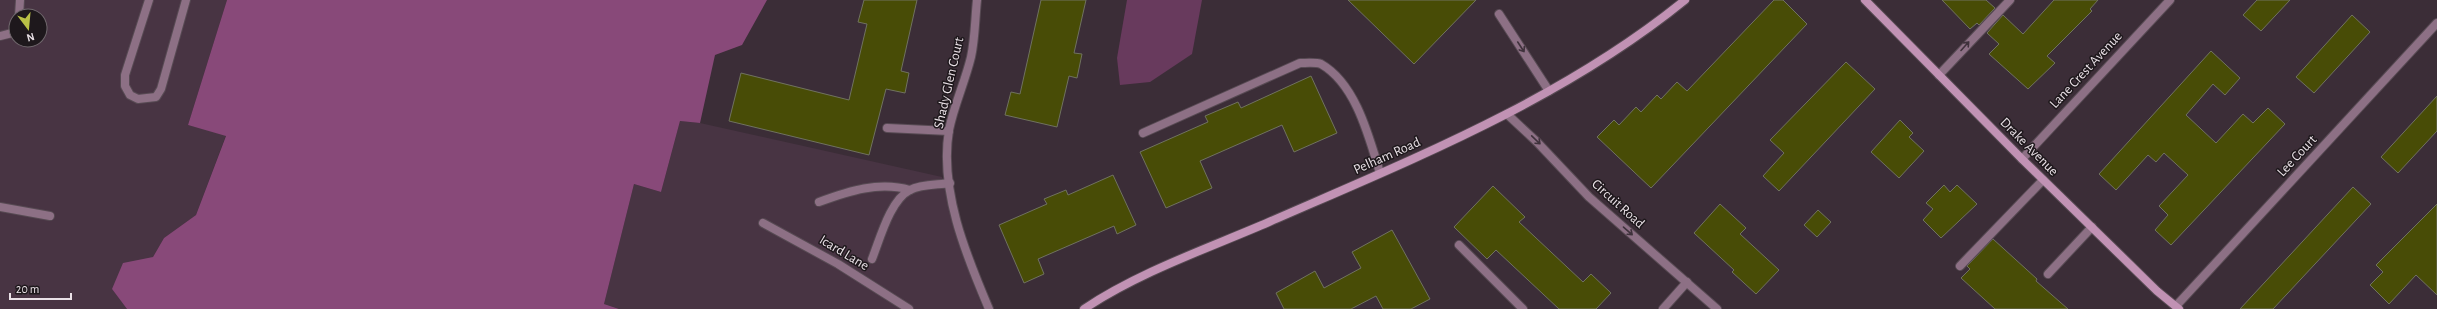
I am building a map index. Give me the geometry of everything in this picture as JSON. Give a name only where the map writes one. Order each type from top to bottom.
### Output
[{"type":"main road","name":"Pelham Road","points":[[1084,309],[1101,298],[1165,267],[1380,173],[1507,114],[1606,57],[1685,0]]},
{"type":"main road","name":"Drake Avenue","points":[[1865,0],[2043,180],[2157,291],[2178,307]]},
{"type":"street","points":[[149,0],[125,75],[125,86],[130,95],[138,99],[156,97],[161,90],[186,0]]},
{"type":"street","name":"Shady Glen Court","points":[[977,0],[971,56],[949,131],[948,170],[967,258],[989,309]]},
{"type":"street","points":[[1939,76],[2010,0]]},
{"type":"street","name":"Lane Crest Avenue","points":[[2022,159],[2170,0]]},
{"type":"street","points":[[1500,14],[1549,91]]},
{"type":"street","name":"Lee Court","points":[[2178,307],[2437,23]]},
{"type":"street","points":[[1143,133],[1300,63],[1320,64],[1340,80],[1365,122],[1380,173]]},
{"type":"street","name":"Circuit Road","points":[[1507,114],[1537,142],[1589,197],[1717,309]]},
{"type":"street","points":[[887,128],[949,131]]},
{"type":"street","points":[[1960,266],[2043,180]]},
{"type":"street","points":[[819,202],[871,187],[894,185],[910,190],[950,183]]},
{"type":"street","points":[[872,259],[894,204],[910,190]]},
{"type":"street","points":[[0,207],[50,216]]},
{"type":"street","name":"Icard Lane","points":[[763,223],[838,264],[909,309]]},
{"type":"street","points":[[2048,274],[2092,227]]},
{"type":"street","points":[[1459,246],[1523,309]]},
{"type":"street","points":[[1663,309],[1687,282]]},
{"type":"shaded area","points":[[0,0],[227,0],[188,125],[226,135],[196,215],[164,238],[153,257],[112,289],[127,309],[0,309]]},
{"type":"shaded area","points":[[227,0],[767,0],[742,45],[715,55],[700,123],[680,121],[661,192],[634,184],[604,304],[619,309],[127,309],[112,289],[123,263],[153,257],[164,238],[196,215],[226,136],[188,125]]},
{"type":"shaded area","points":[[1127,0],[1202,0],[1192,54],[1150,82],[1120,85],[1117,58]]},
{"type":"shaded area","points":[[680,121],[700,123],[942,177],[961,250],[983,309],[619,309],[604,304],[634,184],[661,192]]},
{"type":"building","points":[[864,0],[917,0],[901,71],[909,73],[905,93],[886,89],[869,155],[729,121],[741,73],[849,100],[867,24],[858,22]]},
{"type":"building","points":[[1041,0],[1086,0],[1074,53],[1082,54],[1077,78],[1069,76],[1057,127],[1005,115],[1011,92],[1020,94]]},
{"type":"building","points":[[1348,0],[1476,0],[1414,64]]},
{"type":"building","points":[[1774,0],[1783,0],[1807,24],[1651,188],[1597,137],[1614,120],[1619,125],[1636,107],[1641,112],[1657,95],[1661,99],[1677,82],[1687,91]]},
{"type":"building","points":[[1942,0],[1986,0],[1995,8],[1979,25],[1977,23],[1970,29]]},
{"type":"building","points":[[2054,0],[2098,0],[2090,9],[2092,11],[2047,56],[2055,63],[2028,89],[1989,54],[1999,44],[1987,33],[2003,15],[2023,34]]},
{"type":"building","points":[[2257,0],[2290,0],[2261,31],[2243,15]]},
{"type":"building","points":[[2352,15],[2370,32],[2314,93],[2296,77]]},
{"type":"building","points":[[2211,51],[2240,78],[2225,95],[2213,84],[2186,115],[2216,143],[2243,114],[2253,123],[2268,108],[2285,124],[2171,245],[2155,230],[2168,215],[2159,206],[2188,175],[2164,153],[2156,162],[2148,155],[2116,190],[2099,174]]},
{"type":"building","points":[[1846,62],[1875,89],[1779,191],[1763,176],[1784,153],[1770,140]]},
{"type":"building","points":[[1311,76],[1337,133],[1294,152],[1282,125],[1200,161],[1212,188],[1166,208],[1140,152],[1208,122],[1205,116],[1238,102],[1241,108]]},
{"type":"building","points":[[2437,96],[2437,131],[2398,173],[2381,157]]},
{"type":"building","points":[[1900,120],[1913,133],[1909,137],[1924,151],[1899,178],[1871,152]]},
{"type":"building","points":[[1113,175],[1136,225],[1117,234],[1114,226],[1038,259],[1044,274],[1024,283],[999,225],[1047,204],[1044,199],[1066,190],[1068,195]]},
{"type":"building","points":[[1944,185],[1950,192],[1957,185],[1977,204],[1941,238],[1923,220],[1933,209],[1926,203]]},
{"type":"building","points":[[1493,186],[1525,217],[1519,222],[1583,282],[1591,274],[1611,293],[1596,309],[1559,309],[1496,250],[1487,259],[1454,227]]},
{"type":"building","points":[[2353,187],[2371,204],[2273,309],[2240,309]]},
{"type":"building","points":[[1720,204],[1746,228],[1740,234],[1779,270],[1756,294],[1732,272],[1734,270],[1694,233]]},
{"type":"building","points":[[2437,204],[2437,295],[2416,275],[2389,304],[2370,285],[2383,272],[2376,265]]},
{"type":"building","points":[[1818,210],[1831,222],[1817,237],[1804,225]]},
{"type":"building","points":[[1392,230],[1430,299],[1411,309],[1383,309],[1376,296],[1351,309],[1284,309],[1276,293],[1315,271],[1324,288],[1361,268],[1352,252]]},
{"type":"building","points":[[1993,239],[2037,279],[2036,281],[2068,309],[1995,309],[1961,278],[1970,269],[1967,266]]}]
